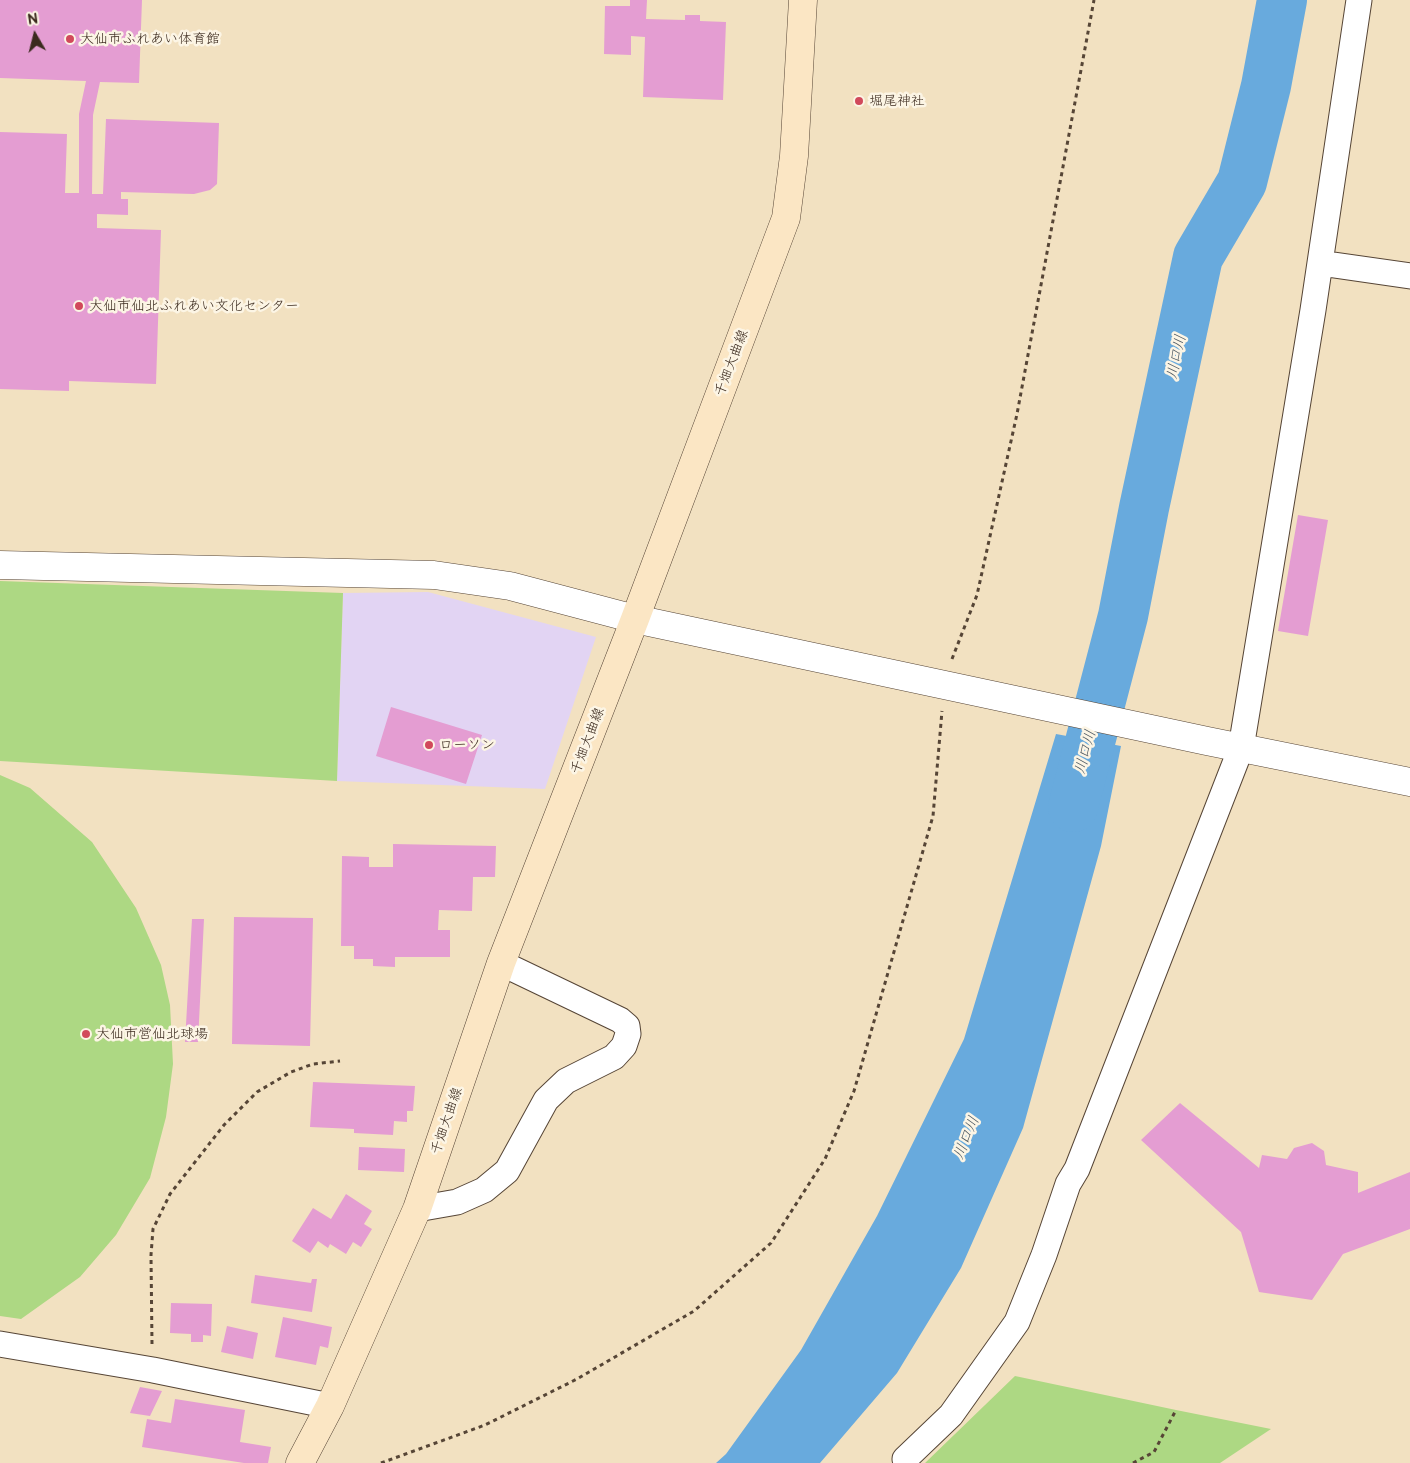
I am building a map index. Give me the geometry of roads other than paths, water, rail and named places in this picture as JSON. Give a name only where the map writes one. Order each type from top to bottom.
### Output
[{"type":"main road","name":"千畑大曲線","points":[[300,1463],[330,1406],[417,1209],[501,963],[635,619],[786,218],[794,156],[803,0]]},
{"type":"street","points":[[905,1459],[952,1415],[1017,1322],[1044,1255],[1068,1184],[1077,1169],[1241,748],[1320,263],[1359,0]]},
{"type":"street","points":[[1320,263],[1410,276]]},
{"type":"street","points":[[0,565],[434,575],[510,586],[635,619],[1207,741],[1410,782]]},
{"type":"street","points":[[417,1209],[457,1202],[484,1190],[507,1171],[546,1100],[566,1081],[614,1057],[624,1046],[628,1034],[627,1026],[620,1020],[501,963]]},
{"type":"street","points":[[0,1344],[153,1370],[330,1406]]},
{"type":"water","points":[[1056,734],[1121,746],[1101,846],[1023,1128],[961,1268],[897,1373],[820,1463],[716,1463],[726,1454],[801,1350],[877,1216],[964,1039]]},
{"type":"waterway","name":"川口川","points":[[1073,807],[1123,616],[1144,508],[1198,257],[1242,182],[1266,86],[1282,0]]},
{"type":"place","name":"大仙市ふれあい体育館","points":[[70,39]]},
{"type":"place","name":"堀尾神社","points":[[859,101]]},
{"type":"place","name":"大仙市仙北ふれあい文化センター","points":[[79,306]]},
{"type":"place","name":"ローソン","points":[[429,745]]},
{"type":"place","name":"大仙市営仙北球場","points":[[86,1034]]}]
